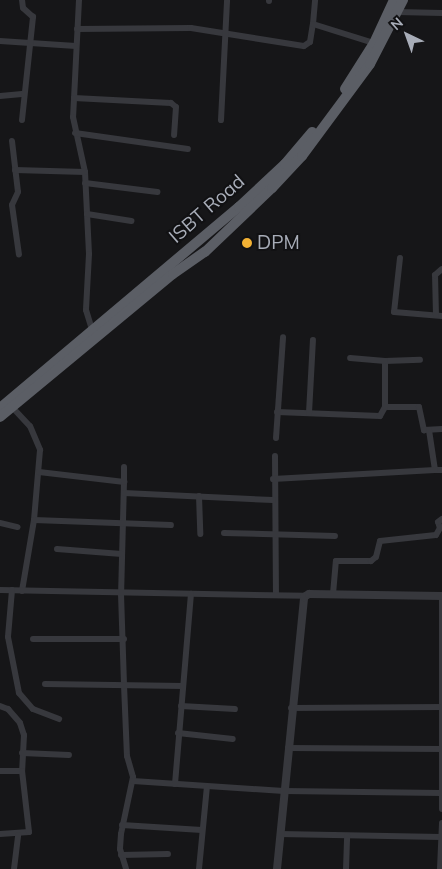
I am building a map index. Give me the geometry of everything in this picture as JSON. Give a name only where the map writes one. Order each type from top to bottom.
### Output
[{"type":"highway","name":"ISBT Road","points":[[0,408],[94,334],[242,210],[285,164],[328,113],[374,43],[394,0]]},
{"type":"highway","points":[[242,210],[302,156],[336,112],[370,64],[403,0]]},
{"type":"highway","points":[[0,417],[94,334]]},
{"type":"street","points":[[22,0],[23,8],[33,14],[22,94],[22,120]]},
{"type":"street","points":[[79,0],[74,98],[75,133],[85,172],[87,214],[86,310],[94,334]]},
{"type":"street","points":[[221,120],[226,0]]},
{"type":"street","points":[[77,29],[156,27],[226,33],[307,45],[313,24],[315,0]]},
{"type":"street","points":[[397,12],[442,13]]},
{"type":"street","points":[[313,24],[374,43]]},
{"type":"street","points":[[0,41],[76,46]]},
{"type":"street","points":[[0,96],[22,94]]},
{"type":"street","points":[[74,98],[171,102],[176,107],[174,135]]},
{"type":"street","points":[[75,133],[188,149]]},
{"type":"street","points":[[12,141],[18,192],[12,205],[19,255]]},
{"type":"street","points":[[16,170],[85,172]]},
{"type":"street","points":[[86,183],[157,192]]},
{"type":"street","points":[[87,214],[131,221]]},
{"type":"street","points":[[400,258],[394,312],[439,316],[435,275],[442,269]]},
{"type":"street","points":[[276,438],[283,337]]},
{"type":"street","points":[[309,413],[313,340]]},
{"type":"street","points":[[350,358],[420,360]]},
{"type":"street","points":[[277,412],[378,417],[382,415],[385,406],[385,360]]},
{"type":"street","points":[[385,406],[419,407],[422,428],[429,430],[442,429]]},
{"type":"street","points":[[12,407],[38,440],[39,472],[34,520],[22,591]]},
{"type":"street","points":[[273,479],[439,470],[429,430]]},
{"type":"street","points":[[275,456],[273,500],[276,594]]},
{"type":"street","points":[[124,467],[121,594],[127,756],[133,782],[122,825],[121,855],[126,869]]},
{"type":"street","points":[[39,472],[124,482]]},
{"type":"street","points":[[124,493],[273,500]]},
{"type":"street","points":[[199,496],[200,534]]},
{"type":"street","points":[[334,594],[336,561],[371,561],[376,557],[380,541],[436,535],[440,528],[438,522],[442,519]]},
{"type":"street","points":[[34,520],[123,525],[171,525]]},
{"type":"street","points":[[0,523],[18,527]]},
{"type":"street","points":[[224,533],[335,536]]},
{"type":"street","points":[[57,549],[122,554]]},
{"type":"street","points":[[0,590],[121,594],[442,596],[442,809]]},
{"type":"street","points":[[12,590],[8,637],[19,693],[33,709],[59,719]]},
{"type":"street","points":[[175,784],[191,594]]},
{"type":"street","points":[[277,869],[292,708],[305,596]]},
{"type":"street","points":[[33,639],[124,639]]},
{"type":"street","points":[[45,684],[183,686]]},
{"type":"street","points":[[0,706],[8,709],[22,727],[22,771],[29,832],[18,835],[0,834]]},
{"type":"street","points":[[181,706],[235,709]]},
{"type":"street","points":[[292,708],[442,707]]},
{"type":"street","points":[[178,733],[233,739]]},
{"type":"street","points":[[288,748],[441,749]]},
{"type":"street","points":[[22,752],[69,755]]},
{"type":"street","points":[[0,771],[22,771]]},
{"type":"street","points":[[133,782],[284,792],[441,793]]},
{"type":"street","points":[[199,869],[207,786]]},
{"type":"street","points":[[440,869],[442,823]]},
{"type":"street","points":[[122,825],[202,830]]},
{"type":"street","points":[[280,834],[441,837]]},
{"type":"street","points":[[14,869],[18,835]]},
{"type":"street","points":[[346,869],[347,836]]},
{"type":"street","points":[[121,855],[168,854]]},
{"type":"place","name":"DPM","points":[[247,243]]}]
